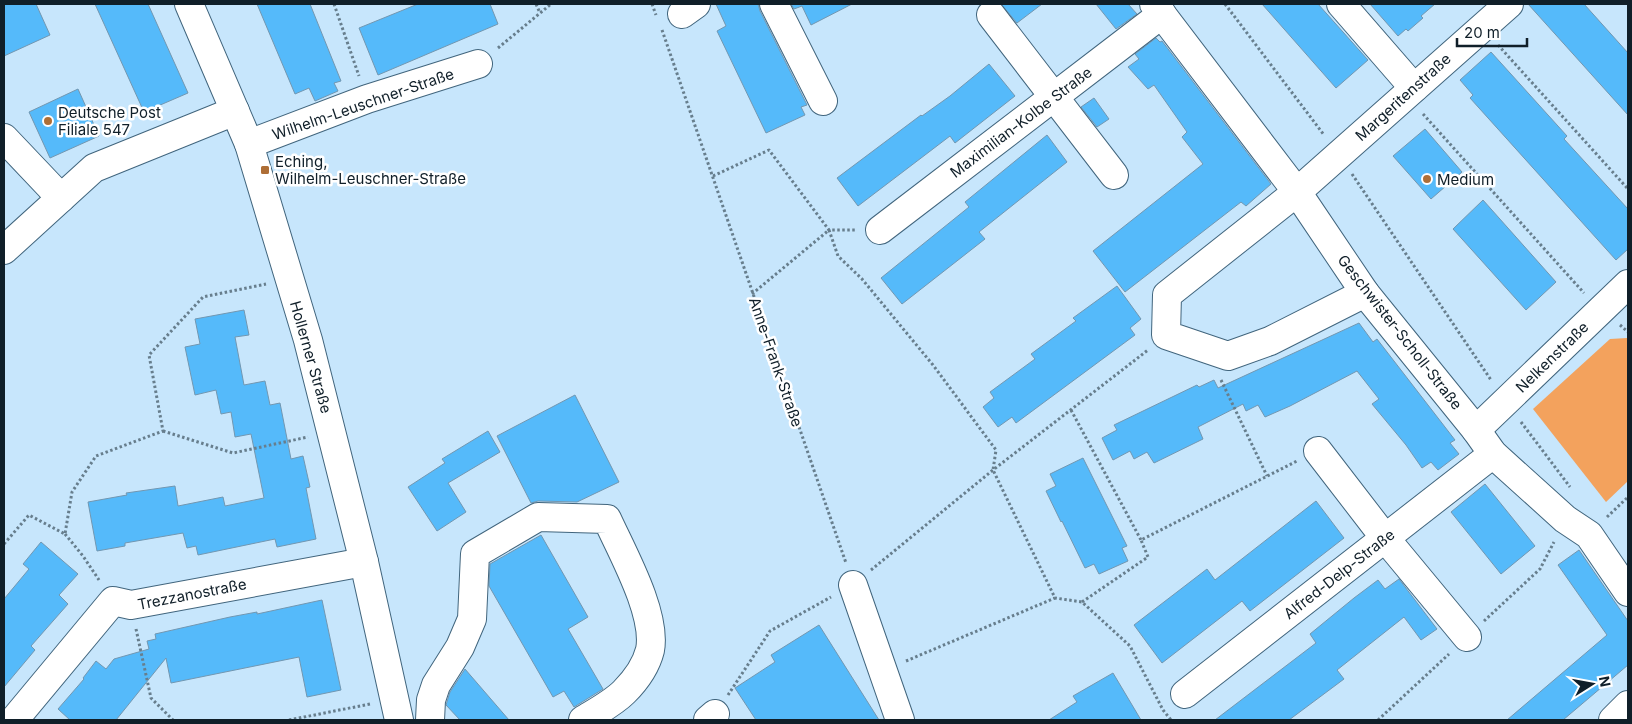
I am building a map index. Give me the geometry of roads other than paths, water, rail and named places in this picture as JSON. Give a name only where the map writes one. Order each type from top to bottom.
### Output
[{"type":"street","name":"Hollerner Straße","points":[[189,4],[249,144],[308,340],[364,562],[397,710]]},
{"type":"street","points":[[774,4],[823,101]]},
{"type":"street","points":[[1342,4],[1410,91]]},
{"type":"street","name":"Margeritenstraße","points":[[1365,293],[1270,341],[1228,356],[1166,335],[1167,295],[1298,192],[1510,4]]},
{"type":"street","name":"Maximilian-Kolbe Straße","points":[[880,230],[1054,97],[1158,9]]},
{"type":"street","name":"Geschwister-Scholl-Straße","points":[[1158,9],[1298,192],[1365,293],[1476,430],[1493,454],[1565,519],[1589,535],[1628,592]]},
{"type":"street","points":[[991,15],[1114,175]]},
{"type":"street","name":"Wilhelm-Leuschner-Straße","points":[[249,144],[367,99],[478,64]]},
{"type":"street","points":[[4,250],[94,168],[235,111]]},
{"type":"street","points":[[4,138],[61,198]]},
{"type":"street","name":"Nelkenstraße","points":[[1476,430],[1628,284]]},
{"type":"street","points":[[1318,451],[1385,538],[1467,637]]},
{"type":"street","name":"Alfred-Delp-Straße","points":[[1185,694],[1493,454]]},
{"type":"street","points":[[430,720],[431,700],[436,685],[460,647],[472,619],[475,554],[538,517],[607,519],[643,600],[650,631],[650,650],[640,674],[623,694],[582,720]]},
{"type":"street","name":"Trezzanostraße","points":[[14,720],[122,603],[364,562]]},
{"type":"street","points":[[854,584],[882,672],[900,720]]},
{"type":"street","points":[[1613,720],[1628,705]]},
{"type":"place","name":"Deutsche Post Filiale 547","points":[[48,121]]},
{"type":"place","name":"Eching, Wilhelm-Leuschner-Straße","points":[[265,170]]},
{"type":"place","name":"Medium","points":[[1427,179]]}]
